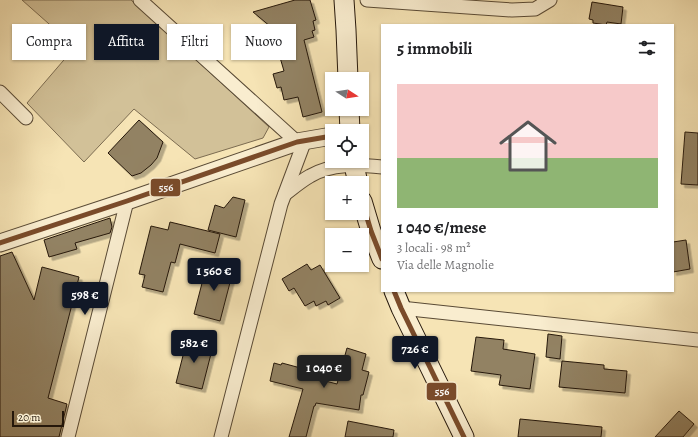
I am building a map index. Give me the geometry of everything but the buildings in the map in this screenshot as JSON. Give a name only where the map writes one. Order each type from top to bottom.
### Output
[{"type":"main road","points":[[344,0],[348,72]]},
{"type":"main road","points":[[368,220],[381,256]]},
{"type":"main road","points":[[398,300],[464,437]]},
{"type":"street","points":[[140,0],[301,141]]},
{"type":"street","points":[[367,0],[433,3],[512,10],[535,9],[550,0]]},
{"type":"street","points":[[0,92],[26,118]]},
{"type":"street","points":[[0,243],[301,141],[325,137]]},
{"type":"street","points":[[221,437],[279,211],[301,141]]},
{"type":"street","points":[[369,165],[381,166]]},
{"type":"street","points":[[285,194],[310,176],[330,168]]},
{"type":"street","points":[[68,437],[127,201]]},
{"type":"street","points":[[398,300],[698,340]]},
{"type":"shaded area","points":[[22,0],[131,0],[157,24],[94,24],[94,60],[159,60],[159,26],[167,33],[167,60],[196,60],[269,127],[263,138],[195,159],[134,109],[84,162],[27,103],[64,60],[86,60],[86,24],[49,24]]},
{"type":"transit line","name":"556","points":[[0,243],[297,142],[325,137]]},
{"type":"transit line","name":"556","points":[[368,220],[381,256]]},
{"type":"transit line","name":"556","points":[[394,292],[464,437]]}]
